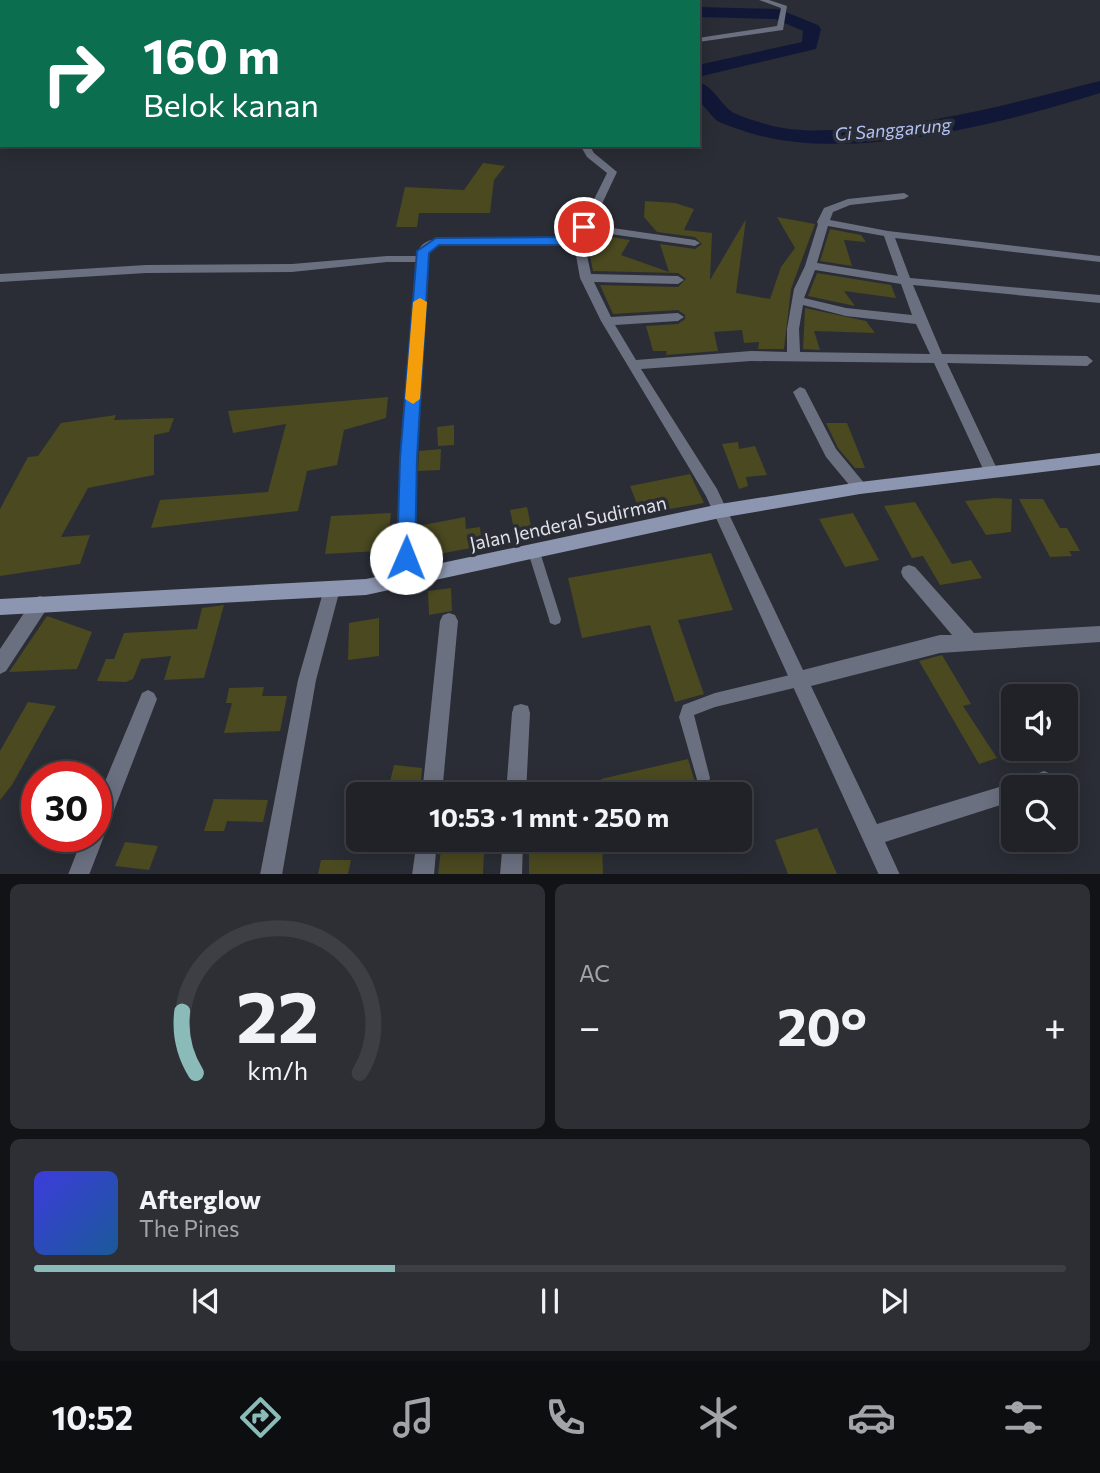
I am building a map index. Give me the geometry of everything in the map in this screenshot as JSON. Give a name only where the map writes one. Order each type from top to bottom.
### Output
[{"type":"main road","name":"Jalan Jenderal Sudirman","points":[[0,607],[332,589],[406,580],[720,511],[850,490],[1100,459]]},
{"type":"street","points":[[700,40],[780,28],[786,10],[782,4],[762,0]]},
{"type":"street","points":[[585,147],[590,155],[612,172],[579,241],[586,278],[632,365],[699,471],[720,511],[890,874]]},
{"type":"street","points":[[790,357],[798,300],[828,210],[839,205],[904,196]]},
{"type":"street","points":[[822,222],[888,234],[1100,259]]},
{"type":"street","points":[[584,227],[695,243]]},
{"type":"street","points":[[888,234],[920,320],[991,471]]},
{"type":"street","points":[[406,580],[408,458],[421,259],[426,246],[436,242],[579,241]]},
{"type":"street","points":[[0,278],[146,269],[292,268],[387,258],[421,259]]},
{"type":"street","points":[[811,266],[905,281],[1100,299]]},
{"type":"street","points":[[586,278],[678,280]]},
{"type":"street","points":[[798,300],[846,312],[920,320]]},
{"type":"street","points":[[607,321],[678,317]]},
{"type":"street","points":[[632,365],[720,358],[790,357],[1087,361]]},
{"type":"street","points":[[800,392],[850,490]]},
{"type":"street","points":[[909,572],[955,642]]},
{"type":"street","points":[[271,874],[307,680],[332,589]]},
{"type":"street","points":[[0,664],[40,604]]},
{"type":"street","points":[[433,782],[449,621]]},
{"type":"street","points":[[798,680],[955,642],[1100,634]]},
{"type":"street","points":[[112,789],[148,699]]},
{"type":"street","points":[[517,782],[521,713]]},
{"type":"street","points":[[872,836],[1001,795]]},
{"type":"street","points":[[78,874],[87,852]]},
{"type":"street","points":[[424,874],[426,852]]},
{"type":"street","points":[[511,874],[512,852]]},
{"type":"lane","points":[[534,552],[555,619]]},
{"type":"lane","points":[[703,778],[686,717],[688,710],[696,705],[798,680]]},
{"type":"building","points":[[483,163],[505,166],[494,180],[490,213],[419,213],[417,227],[396,227],[405,187],[464,190]]},
{"type":"building","points":[[645,201],[675,203],[694,209],[684,230],[712,233],[710,280],[746,219],[736,293],[770,299],[781,267],[795,248],[777,217],[815,224],[791,289],[784,349],[758,349],[759,342],[744,343],[742,330],[714,332],[718,351],[666,355],[667,351],[653,351],[646,326],[678,324],[685,319],[685,315],[678,310],[613,314],[600,285],[678,287],[686,279],[678,273],[593,271],[588,246],[593,246],[598,235],[630,240],[621,255],[669,272],[660,244],[695,249],[702,244],[695,237],[657,232],[644,217]]},
{"type":"building","points":[[830,229],[861,235],[866,242],[844,240],[852,266],[820,261]]},
{"type":"building","points":[[817,273],[891,285],[896,298],[844,291],[855,306],[808,296]]},
{"type":"building","points":[[805,308],[866,321],[875,333],[814,331],[820,350],[803,349]]},
{"type":"building","points":[[388,397],[386,418],[344,430],[337,465],[307,471],[298,511],[151,528],[160,500],[268,492],[286,424],[233,433],[228,411]]},
{"type":"building","points":[[116,415],[114,420],[174,418],[169,432],[154,435],[154,475],[88,488],[61,537],[90,535],[80,564],[0,576],[0,509],[28,457],[38,456],[61,423]]},
{"type":"building","points":[[826,423],[847,423],[865,468],[855,468],[838,448]]},
{"type":"building","points":[[454,425],[454,445],[438,446],[437,427]]},
{"type":"building","points":[[738,442],[739,449],[755,446],[767,475],[746,477],[748,486],[739,489],[722,444]]},
{"type":"building","points":[[441,449],[440,470],[418,471],[419,451]]},
{"type":"building","points":[[690,474],[704,503],[641,514],[630,486]]},
{"type":"building","points":[[1012,499],[1011,532],[986,535],[965,501]]},
{"type":"building","points":[[1019,499],[1043,499],[1060,528],[1067,528],[1080,551],[1069,551],[1072,556],[1050,557]]},
{"type":"building","points":[[915,502],[952,564],[971,560],[982,578],[940,585],[923,556],[912,558],[884,506]]},
{"type":"building","points":[[527,507],[531,526],[514,529],[510,510]]},
{"type":"building","points":[[391,513],[389,531],[397,529],[396,550],[325,554],[331,516]]},
{"type":"building","points":[[853,513],[879,560],[845,567],[819,519]]},
{"type":"building","points":[[465,517],[466,529],[480,527],[482,546],[417,558],[418,526]]},
{"type":"building","points":[[711,553],[733,610],[678,620],[704,694],[675,702],[650,625],[582,638],[568,578]]},
{"type":"building","points":[[451,588],[452,611],[429,615],[428,591]]},
{"type":"building","points":[[224,605],[204,678],[164,680],[171,656],[141,659],[133,679],[126,682],[97,681],[106,659],[114,659],[124,633],[197,629],[202,608]]},
{"type":"building","points":[[47,616],[92,632],[77,669],[9,672]]},
{"type":"building","points":[[379,618],[379,656],[348,660],[349,623]]},
{"type":"building","points":[[942,655],[971,704],[963,706],[997,758],[979,764],[919,661]]},
{"type":"building","points":[[264,687],[262,696],[287,696],[280,731],[224,733],[232,703],[226,703],[229,688]]},
{"type":"building","points":[[28,702],[56,706],[25,761],[21,761],[21,769],[12,785],[0,800],[0,751]]},
{"type":"building","points":[[688,759],[695,782],[602,782],[601,779]]},
{"type":"building","points":[[394,765],[422,768],[421,782],[390,782]]},
{"type":"building","points":[[214,799],[268,800],[263,822],[227,821],[224,831],[204,831]]},
{"type":"building","points":[[817,828],[837,874],[788,874],[775,840]]},
{"type":"building","points":[[125,842],[158,846],[149,870],[115,866]]},
{"type":"building","points":[[441,852],[484,852],[483,874],[438,874]]},
{"type":"building","points":[[529,852],[602,852],[603,874],[529,874]]},
{"type":"building","points":[[321,860],[351,860],[348,874],[318,874]]},
{"type":"waterway","name":"Ci Sanggarung","points":[[700,12],[778,14],[812,29],[810,45],[700,71]]},
{"type":"waterway","name":"Ci Sanggarung","points":[[700,90],[725,117],[769,132],[824,137],[886,134],[950,124],[1010,112],[1100,87]]},
{"type":"slow traffic","points":[[413,399],[420,302]]},
{"type":"route","points":[[406,558],[408,458],[423,251],[430,243],[436,242],[579,241],[584,227]]}]
